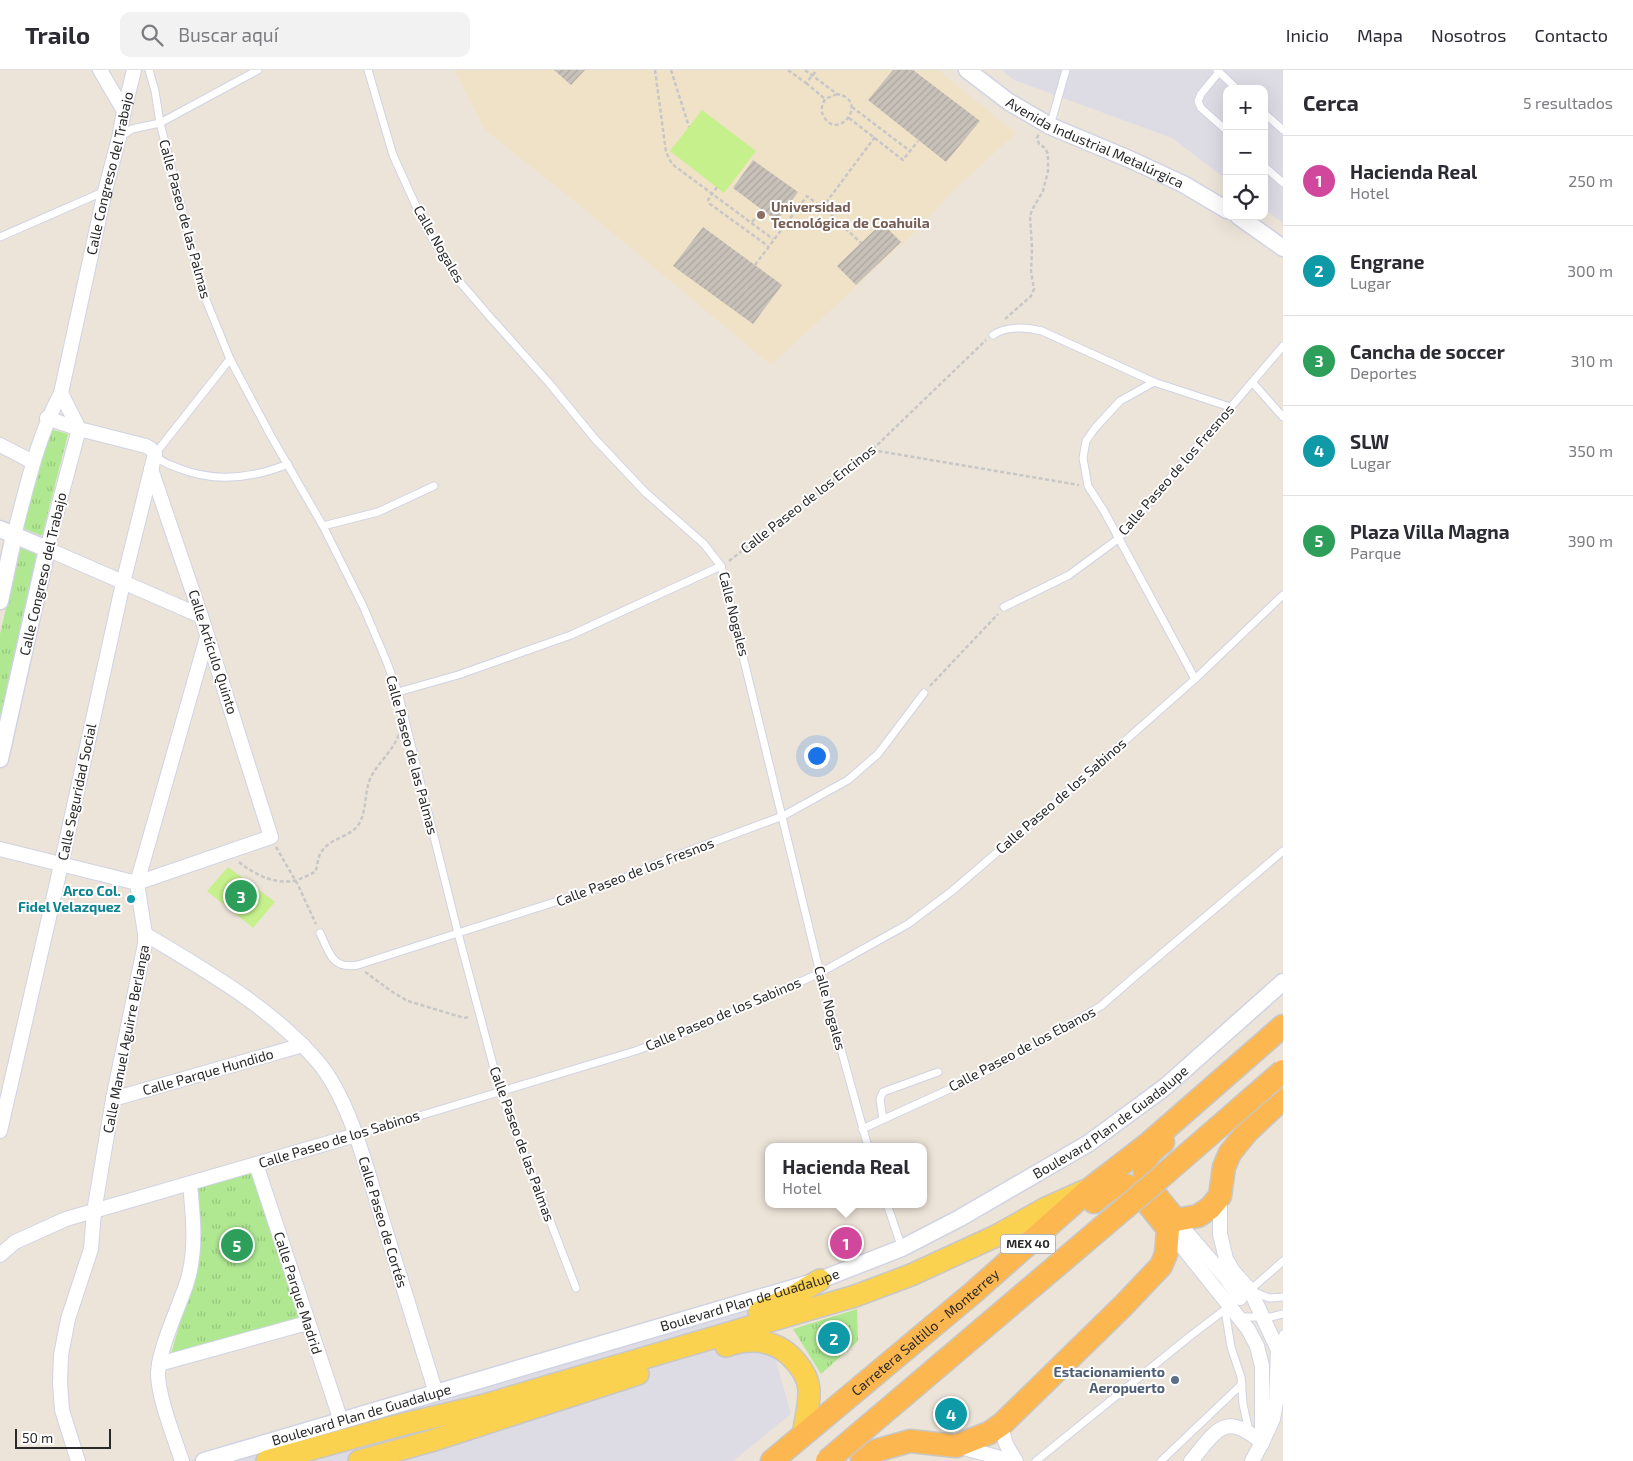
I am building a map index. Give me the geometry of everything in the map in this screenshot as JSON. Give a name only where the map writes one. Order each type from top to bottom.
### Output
[{"type":"highway","name":"Carretera Saltillo - Monterrey","points":[[772,1461],[974,1292],[1091,1188],[1148,1144],[1283,1026]]},
{"type":"highway","points":[[862,1461],[875,1451],[910,1441],[956,1446],[989,1433],[1002,1424],[1123,1306],[1160,1266],[1166,1254],[1172,1225],[1146,1178],[1144,1168],[1147,1157],[1283,1039]]},
{"type":"highway","name":"MEX 40","points":[[827,1461],[1283,1071]]},
{"type":"highway","points":[[1172,1225],[1204,1213],[1210,1208],[1220,1196],[1224,1167],[1230,1152],[1247,1132],[1283,1098]]},
{"type":"highway","points":[[974,1292],[994,1285],[1014,1272],[1112,1188],[1130,1186],[1136,1189],[1172,1225]]},
{"type":"main road","name":"Boulevard Plan de Guadalupe","points":[[267,1461],[404,1424],[481,1406],[855,1296],[928,1267],[996,1236],[1046,1208],[1091,1188]]},
{"type":"main road","points":[[431,1441],[481,1406],[533,1380],[768,1309],[820,1280]]},
{"type":"main road","points":[[359,1461],[431,1441],[745,1341],[773,1344],[790,1354],[804,1371],[809,1391],[802,1435]]},
{"type":"street","points":[[100,70],[124,111]]},
{"type":"street","name":"Calle Congreso del Trabajo","points":[[0,601],[7,532],[34,462],[48,418],[61,393],[105,191],[120,138],[124,111],[134,70]]},
{"type":"street","name":"Avenida Industrial Metalúrgica","points":[[967,70],[1009,102],[1047,124],[1184,184],[1223,208]]},
{"type":"street","points":[[1244,220],[1283,248]]},
{"type":"street","points":[[61,393],[78,429]]},
{"type":"street","points":[[48,418],[78,429],[146,446],[152,449],[155,454]]},
{"type":"street","name":"Calle Congreso del Trabajo","points":[[0,759],[47,549],[78,429]]},
{"type":"street","points":[[0,445],[34,462]]},
{"type":"street","name":"Calle Seguridad Social","points":[[0,1131],[123,583],[155,454]]},
{"type":"street","name":"Calle Artículo Quinto","points":[[151,469],[201,616],[271,837]]},
{"type":"street","points":[[7,532],[201,616]]},
{"type":"street","name":"Calle Manuel Aguirre Berlanga","points":[[78,1461],[62,1410],[60,1383],[61,1355],[68,1319],[91,1249],[94,1212],[113,1099],[146,944],[137,883],[207,637]]},
{"type":"street","points":[[0,849],[137,883],[271,837]]},
{"type":"street","name":"Calle Paseo de Cortés","points":[[145,934],[223,981],[271,1018],[303,1045],[320,1064],[335,1087],[356,1135],[436,1393]]},
{"type":"street","name":"Boulevard Plan de Guadalupe","points":[[204,1461],[820,1280],[902,1248],[960,1218],[1089,1143],[1165,1087],[1283,982]]},
{"type":"street","name":"Calle Parque Hundido","points":[[113,1099],[303,1045]]},
{"type":"street","name":"Calle Paseo de los Sabinos","points":[[0,1255],[15,1242],[66,1219],[356,1135]]},
{"type":"street","name":"Calle Parque Madrid","points":[[256,1164],[307,1323],[341,1421]]},
{"type":"street","points":[[182,1461],[162,1398],[159,1382],[160,1364],[192,1259],[193,1216],[190,1184]]},
{"type":"street","points":[[1220,1196],[1220,1234],[1225,1253],[1233,1271],[1236,1304]]},
{"type":"street","points":[[1172,1225],[1236,1304],[1257,1346],[1262,1366],[1262,1443]]},
{"type":"street","points":[[1236,1304],[1262,1318],[1278,1350],[1276,1402],[1273,1419],[1252,1461]]},
{"type":"street","points":[[160,1364],[307,1323]]},
{"type":"street","points":[[1002,1424],[1003,1438],[1016,1461]]},
{"type":"street","points":[[1191,1461],[1213,1434],[1221,1428],[1228,1426],[1236,1426],[1249,1432],[1262,1443]]},
{"type":"street","points":[[956,1446],[1011,1461]]},
{"type":"lane","name":"Calle Paseo de las Palmas","points":[[149,70],[155,91],[160,123],[204,295],[230,359],[323,526],[363,606],[398,692],[458,933],[500,1090],[576,1288]]},
{"type":"lane","points":[[120,138],[132,128],[160,123],[258,70]]},
{"type":"lane","name":"Calle Nogales","points":[[368,70],[393,155],[425,226],[453,274],[638,486],[704,544],[721,566],[820,973],[867,1143]]},
{"type":"lane","points":[[1047,124],[1066,70]]},
{"type":"lane","points":[[1226,130],[1202,108],[1198,101],[1200,94],[1218,71],[1234,85]]},
{"type":"lane","points":[[1268,117],[1283,130]]},
{"type":"lane","points":[[1268,170],[1283,183]]},
{"type":"lane","points":[[0,237],[105,191]]},
{"type":"lane","points":[[993,334],[1004,329],[1032,328],[1042,331],[1154,382],[1230,408]]},
{"type":"lane","name":"Calle Paseo de los Fresnos","points":[[1004,608],[1069,575],[1118,539],[1283,346]]},
{"type":"lane","points":[[230,359],[155,454],[157,458],[181,469],[227,478],[258,475],[288,464]]},
{"type":"lane","points":[[1154,382],[1120,401],[1095,428],[1086,441],[1082,458],[1088,486],[1104,511],[1195,679]]},
{"type":"lane","points":[[1252,382],[1283,417]]},
{"type":"lane","points":[[323,526],[378,512],[434,486]]},
{"type":"lane","points":[[398,692],[458,675],[571,635],[721,566]]},
{"type":"lane","name":"Calle Paseo de los Sabinos","points":[[356,1135],[635,1050],[700,1027],[820,973],[908,924],[952,891],[1195,679],[1283,595]]},
{"type":"lane","name":"Calle Paseo de los Fresnos","points":[[356,965],[608,885],[670,858],[783,816],[848,780],[878,754],[924,693]]},
{"type":"lane","name":"Calle Paseo de los Ebanos","points":[[862,1129],[972,1078],[1033,1046],[1101,1006],[1283,851]]},
{"type":"lane","points":[[320,933],[334,961],[341,965],[356,965]]},
{"type":"lane","points":[[884,1119],[880,1099],[884,1092],[938,1072]]},
{"type":"lane","points":[[888,1208],[902,1248]]},
{"type":"lane","points":[[1036,1461],[1189,1337],[1236,1304],[1283,1262]]},
{"type":"lane","points":[[1236,1304],[1269,1298],[1283,1298]]},
{"type":"lane","points":[[1236,1304],[1262,1318],[1283,1314]]},
{"type":"lane","points":[[1236,1304],[1231,1347],[1239,1367],[1243,1404],[1249,1432]]},
{"type":"lane","points":[[1278,1350],[1283,1334]]},
{"type":"lane","points":[[1162,1461],[1242,1384]]},
{"type":"path","points":[[655,70],[666,152],[672,164],[773,239]]},
{"type":"path","points":[[671,70],[689,127]]},
{"type":"path","points":[[788,70],[825,99]]},
{"type":"path","points":[[805,70],[837,94],[846,97],[852,107],[910,151]]},
{"type":"path","points":[[806,83],[817,70]]},
{"type":"path","points":[[837,94],[825,99],[821,110],[828,122],[843,123],[849,118],[852,107]]},
{"type":"path","points":[[849,118],[903,160],[918,141]]},
{"type":"path","name":"Calle Paseo de los Encinos","points":[[721,566],[872,450],[993,334],[1009,315],[1031,296],[1034,289],[1031,272],[1030,216],[1043,191],[1048,171],[1048,154],[1045,148],[1039,144],[1037,138],[1047,124]]},
{"type":"path","points":[[822,208],[874,137]]},
{"type":"path","points":[[717,187],[708,200],[712,206],[768,246]]},
{"type":"path","points":[[755,265],[807,196],[829,213],[861,243]]},
{"type":"path","points":[[752,223],[762,210]]},
{"type":"path","points":[[872,450],[1088,486]]},
{"type":"path","points":[[924,693],[1004,608]]},
{"type":"path","points":[[226,852],[262,877],[274,880],[295,881],[315,872],[321,851],[359,824],[364,813],[370,778],[393,747],[404,718]]},
{"type":"path","points":[[271,837],[320,933]]},
{"type":"path","points":[[356,965],[408,1001],[464,1018],[480,1016]]},
{"type":"shaded area","name":"Universidad Tecnológica de Coahuila","points":[[454,70],[938,70],[1016,133],[954,190],[911,236],[771,365],[567,195],[485,130]]},
{"type":"shaded area","points":[[1002,70],[1283,70],[1283,223],[1268,212],[1268,85],[1223,85],[1223,177],[1172,138],[1014,80]]},
{"type":"shaded area","points":[[757,1294],[791,1414],[733,1461],[188,1461]]},
{"type":"green space","points":[[702,110],[756,151],[724,193],[670,151]]},
{"type":"green space","points":[[51,429],[68,434],[42,536],[23,528]]},
{"type":"green space","points":[[20,547],[38,555],[0,726],[0,634]]},
{"type":"green space","points":[[228,867],[275,902],[253,928],[207,891]]},
{"type":"green space","points":[[253,1172],[299,1319],[170,1357],[196,1269],[196,1188]]},
{"type":"green space","points":[[857,1309],[858,1341],[821,1374],[793,1329]]},
{"type":"building","points":[[554,70],[585,70],[571,85]]},
{"type":"building","points":[[893,70],[913,70],[980,121],[946,162],[868,100]]},
{"type":"building","points":[[753,160],[798,192],[777,221],[733,188]]},
{"type":"building","points":[[882,223],[901,242],[856,285],[837,266]]},
{"type":"building","points":[[703,227],[782,285],[753,324],[673,266]]},
{"type":"place","name":"Universidad Tecnológica de Coahuila","points":[[761,215]]},
{"type":"place","name":"Cancha de soccer","points":[[241,896]]},
{"type":"place","name":"Arco Col. Fidel Velazquez","points":[[131,899]]},
{"type":"place","name":"Hacienda Real","points":[[846,1243]]},
{"type":"place","name":"Plaza Villa Magna","points":[[237,1245]]},
{"type":"place","name":"Engrane","points":[[834,1338]]},
{"type":"place","name":"Estacionamiento Aeropuerto","points":[[1175,1380]]},
{"type":"place","name":"SLW","points":[[951,1414]]}]
